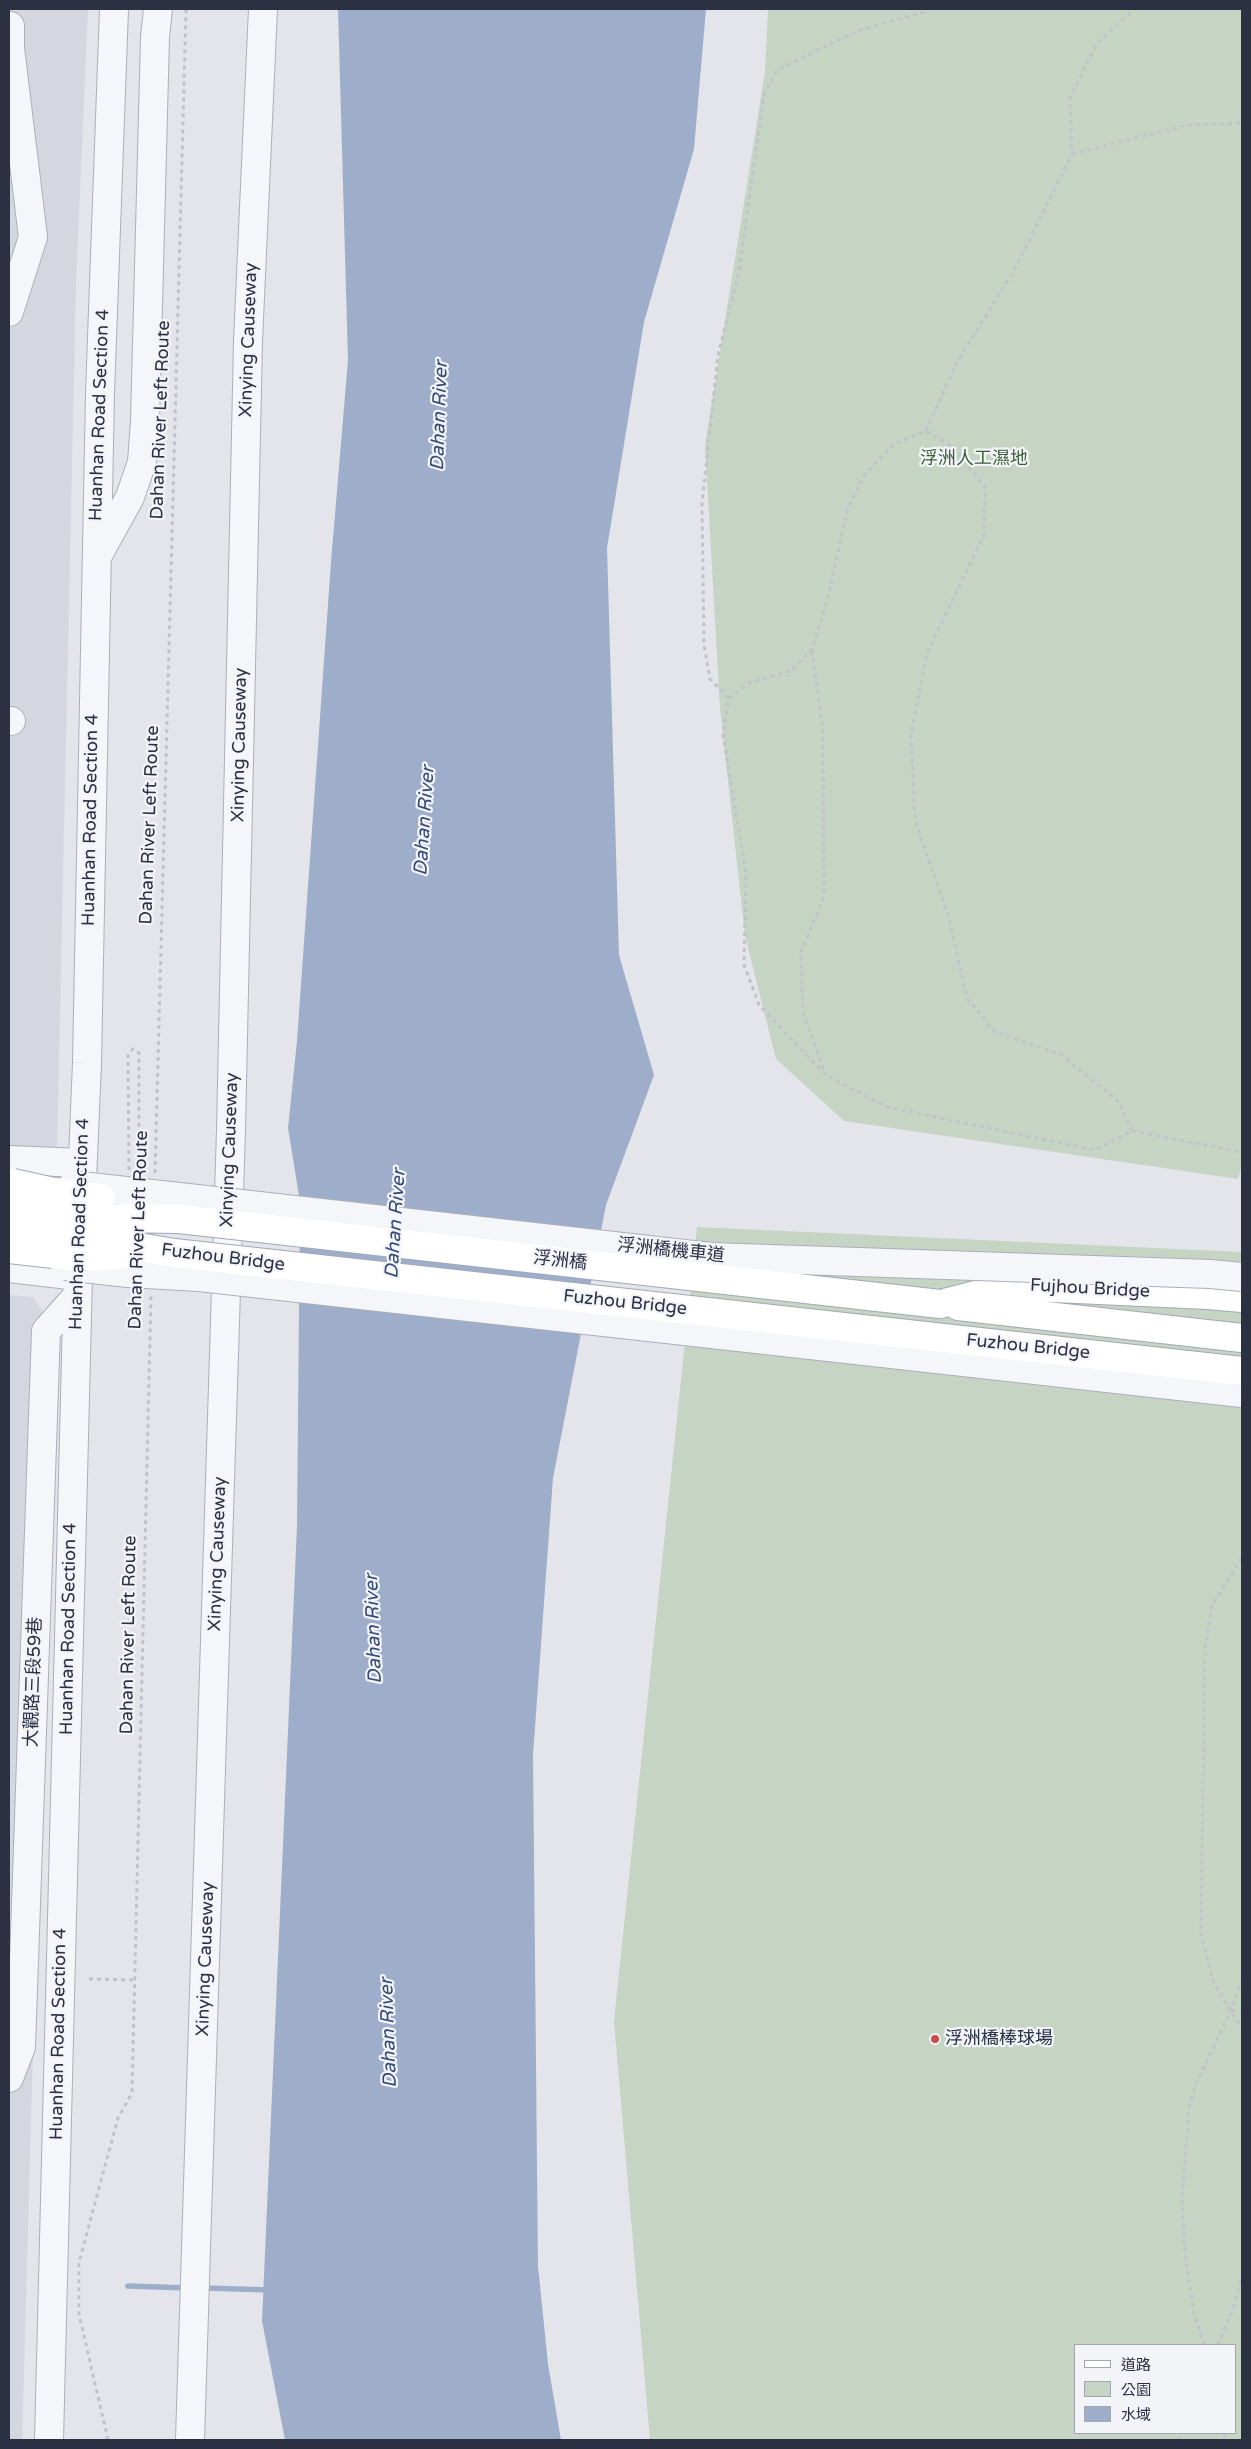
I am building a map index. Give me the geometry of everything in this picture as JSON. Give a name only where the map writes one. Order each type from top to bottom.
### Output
[{"type":"main road","name":"Fuzhou Bridge","points":[[10,1183],[113,1218],[179,1219]]},
{"type":"main road","name":"浮洲橋","points":[[179,1219],[940,1304]]},
{"type":"main road","name":"Fuzhou Bridge","points":[[9,1229],[81,1237],[174,1253],[1242,1370]]},
{"type":"main road","points":[[9,1249],[80,1257],[174,1253]]},
{"type":"main road","name":"Fujhou Bridge","points":[[940,1304],[1011,1286],[1242,1298]]},
{"type":"main road","name":"Fuzhou Bridge","points":[[940,1304],[1242,1338]]},
{"type":"street","name":"Huanhan Road Section 4","points":[[49,2440],[77,1286],[87,1053],[96,559],[114,9]]},
{"type":"street","points":[[96,559],[130,497],[142,462],[145,421],[155,37],[158,9]]},
{"type":"street","name":"Xinying Causeway","points":[[190,2440],[231,1140],[248,341],[263,9]]},
{"type":"street","points":[[9,42],[18,185],[32,237],[15,273],[9,312]]},
{"type":"street","points":[[10,1183],[82,1163]]},
{"type":"street","name":"浮洲橋機車道","points":[[10,1183],[49,1182],[711,1257],[1106,1272],[1210,1274],[1242,1277]]},
{"type":"street","points":[[9,1259],[128,1273],[199,1277],[1242,1393]]},
{"type":"street","points":[[9,1268],[77,1286]]},
{"type":"street","points":[[1106,1272],[1140,1278],[1242,1287]]},
{"type":"street","name":"大觀路三段59巷","points":[[9,2078],[22,2047],[46,1331],[77,1286]]},
{"type":"path","name":"Dahan River Left Route","points":[[154,1179],[186,9]]},
{"type":"path","points":[[729,698],[710,679],[704,645],[702,504],[718,355],[739,272],[764,94],[777,70],[859,30],[924,12],[926,9]]},
{"type":"path","points":[[826,1075],[803,1014],[801,952],[824,897],[823,732],[812,649],[827,601],[848,508],[865,474],[894,444],[926,431],[957,362],[1015,269],[1072,154],[1070,98],[1097,43],[1134,9]]},
{"type":"path","points":[[1072,154],[1188,126],[1242,124]]},
{"type":"path","points":[[926,431],[954,448],[985,487],[984,535],[927,653],[911,734],[915,822],[948,915],[967,998],[995,1032],[1060,1054],[1119,1102],[1132,1131]]},
{"type":"path","points":[[812,649],[791,671],[751,682],[729,698],[723,735],[746,873],[744,965],[760,1004],[826,1075],[887,1107],[1095,1150],[1132,1131],[1242,1152]]},
{"type":"path","points":[[129,1174],[128,1054],[133,1049],[139,1053],[139,1169],[155,1171]]},
{"type":"path","name":"Dahan River Left Route","points":[[108,2440],[79,2314],[79,2262],[118,2118],[132,2093],[151,1292]]},
{"type":"path","points":[[1242,1558],[1212,1605],[1205,1648],[1200,1935],[1214,1984],[1242,2028]]},
{"type":"path","points":[[89,1979],[135,1980]]},
{"type":"path","points":[[1204,2344],[1194,2313],[1185,2256],[1182,2198],[1189,2107],[1197,2082],[1231,2010],[1242,1980]]},
{"type":"path","points":[[1231,2010],[1242,2013]]},
{"type":"path","points":[[1218,2344],[1242,2278]]},
{"type":"shaded area","points":[[9,9],[88,9],[76,281],[57,1149],[9,1145]]},
{"type":"shaded area","points":[[9,1295],[33,1297],[53,1328],[22,2440],[9,2440]]},
{"type":"green space","name":"浮洲人工濕地","points":[[768,9],[1242,9],[1242,1165],[1238,1179],[844,1121],[776,1059],[745,936],[720,708],[705,445],[765,72]]},
{"type":"green space","points":[[697,1227],[1242,1252],[1242,2440],[650,2440],[614,2021]]},
{"type":"water","name":"Dahan River","points":[[338,9],[706,9],[694,149],[644,322],[607,548],[619,955],[654,1075],[606,1205],[553,1478],[533,1755],[538,2266],[548,2364],[561,2440],[285,2440],[262,2321],[297,1526],[300,1202],[288,1128],[297,1041],[331,562],[348,360]]},
{"type":"waterway","points":[[128,2286],[188,2288]]},
{"type":"waterway","points":[[203,2288],[271,2290]]},
{"type":"place","name":"浮洲橋棒球場","points":[[935,2039]]}]
